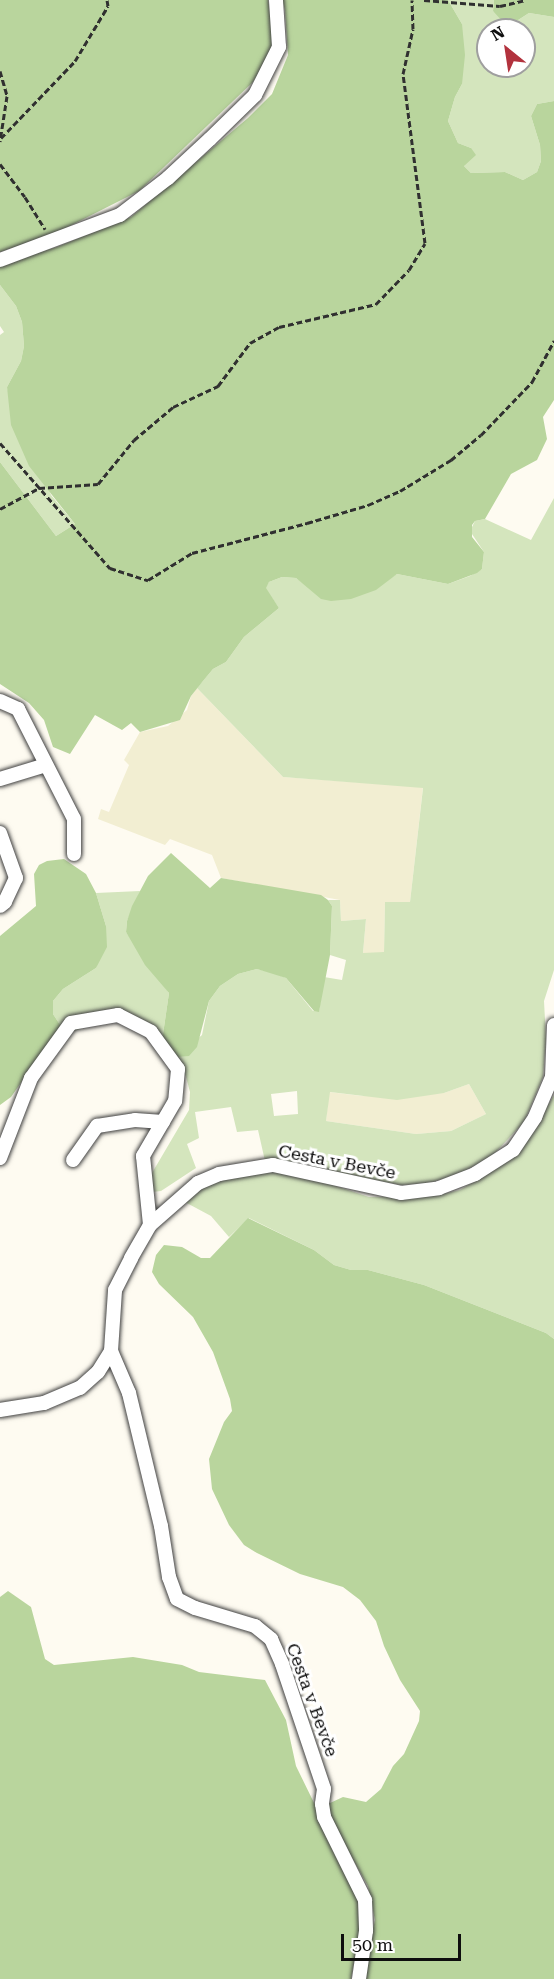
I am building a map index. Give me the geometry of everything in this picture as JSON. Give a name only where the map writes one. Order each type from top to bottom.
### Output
[{"type":"street","points":[[0,260],[120,215],[168,178],[255,95],[279,48],[276,0]]},
{"type":"street","points":[[0,701],[18,709],[74,819],[74,854]]},
{"type":"street","points":[[0,779],[46,765]]},
{"type":"street","points":[[0,833],[16,878],[5,902],[0,906]]},
{"type":"street","points":[[0,1158],[31,1078],[71,1023],[118,1015],[151,1032],[178,1069],[175,1101],[143,1156],[150,1225]]},
{"type":"street","name":"Cesta v Bevče","points":[[359,1979],[366,1931],[365,1900],[324,1817],[322,1804],[324,1789],[282,1664],[271,1639],[255,1626],[195,1608],[177,1599],[169,1577],[160,1526],[129,1393],[111,1351],[114,1290],[150,1225],[198,1183],[219,1174],[273,1165],[401,1193],[439,1188],[475,1174],[513,1150],[535,1117],[552,1077],[554,1025]]},
{"type":"street","points":[[73,1160],[97,1126],[135,1120],[163,1122]]},
{"type":"street","points":[[0,1410],[44,1403],[80,1388],[98,1372],[111,1351]]},
{"type":"path","points":[[0,139],[75,60],[108,6],[106,0]]},
{"type":"path","points":[[0,509],[39,488],[98,484],[134,440],[173,407],[218,386],[250,343],[279,327],[376,304],[409,270],[425,243],[403,74],[413,29],[412,0]]},
{"type":"path","points":[[424,0],[500,6],[525,0]]},
{"type":"path","points":[[0,71],[7,96],[0,139]]},
{"type":"path","points":[[0,164],[26,197],[52,240]]},
{"type":"path","points":[[0,443],[110,568],[148,580],[192,553],[368,505],[400,491],[451,460],[481,435],[532,382],[554,341]]},
{"type":"shaded area","points":[[197,688],[283,777],[423,787],[410,902],[385,902],[384,953],[363,953],[366,919],[341,921],[340,900],[221,878],[212,855],[170,839],[165,845],[98,819],[101,809],[109,812],[129,765],[124,760],[140,732],[168,726],[187,710],[191,696]]},
{"type":"shaded area","points":[[469,1084],[486,1114],[451,1131],[416,1134],[326,1121],[329,1092],[362,1096],[444,1093]]},
{"type":"green space","points":[[0,0],[268,0],[273,52],[253,82],[139,191],[52,235],[0,252]]},
{"type":"green space","points":[[282,0],[448,0],[462,24],[465,55],[462,84],[455,97],[448,121],[458,143],[471,148],[476,155],[464,166],[471,173],[505,172],[523,180],[537,172],[541,161],[540,145],[531,116],[537,104],[554,101],[554,400],[543,417],[547,439],[537,460],[511,474],[485,519],[475,521],[472,525],[472,537],[484,552],[482,569],[477,573],[448,584],[397,574],[376,590],[351,599],[331,601],[321,599],[296,578],[282,577],[269,582],[266,588],[279,608],[244,637],[226,662],[213,669],[191,696],[180,720],[140,732],[131,723],[122,730],[95,715],[70,754],[53,747],[44,720],[29,703],[0,684],[0,462],[56,536],[75,524],[29,466],[11,425],[7,387],[21,361],[24,346],[22,322],[16,306],[0,285],[0,264],[57,247],[131,217],[248,118],[272,94],[288,55],[285,10]]},
{"type":"green space","points":[[448,0],[494,0],[493,11],[507,18],[476,18],[476,78],[536,78],[536,18],[521,18],[529,13],[554,17],[554,101],[537,104],[531,116],[540,145],[541,161],[537,172],[523,180],[505,172],[471,173],[464,166],[471,148],[458,143],[448,121],[455,97],[462,84],[462,24]]},
{"type":"green space","points":[[494,0],[554,0],[554,17],[529,13],[521,18],[499,18],[493,11]]},
{"type":"green space","points":[[0,285],[16,306],[22,322],[24,346],[21,361],[7,387],[9,395],[51,495],[75,524],[56,536],[0,462],[0,335],[4,332],[0,326]]},
{"type":"green space","points":[[554,498],[554,970],[544,1001],[546,1039],[543,1077],[524,1122],[492,1156],[461,1173],[429,1183],[401,1185],[341,1174],[306,1163],[265,1161],[258,1130],[237,1132],[231,1107],[195,1112],[199,1138],[187,1144],[196,1168],[161,1191],[152,1192],[149,1183],[152,1173],[189,1110],[190,1092],[186,1077],[176,1057],[202,1035],[209,1001],[220,986],[238,974],[257,969],[286,978],[313,1011],[319,1011],[324,977],[342,980],[346,960],[330,955],[332,906],[328,900],[340,900],[341,921],[366,919],[363,953],[384,952],[385,902],[410,902],[423,788],[283,777],[197,688],[213,669],[226,662],[244,637],[279,608],[265,588],[269,582],[282,577],[296,578],[307,586],[390,578],[397,574],[448,584],[482,569],[484,552],[470,531],[475,521],[485,519],[531,540]],"holes":[[[469,1084],[486,1114],[451,1131],[416,1134],[326,1121],[330,1092],[397,1100],[444,1093]],[[297,1091],[298,1114],[274,1116],[271,1094]]]},
{"type":"green space","points":[[171,853],[210,888],[221,878],[321,895],[328,900],[332,906],[330,955],[319,1012],[314,1011],[286,978],[257,969],[238,974],[220,986],[209,1001],[197,1047],[189,1056],[176,1057],[162,1041],[169,993],[145,965],[126,932],[132,906],[148,876]]},
{"type":"green space","points":[[64,859],[86,874],[96,893],[106,926],[107,947],[96,968],[63,989],[53,1001],[53,1014],[66,1034],[41,1054],[11,1097],[0,1105],[0,936],[36,906],[34,874],[39,865],[47,861]]},
{"type":"green space","points":[[140,891],[127,921],[126,932],[169,993],[162,1041],[118,1022],[100,1022],[66,1034],[53,1014],[53,1001],[63,989],[96,968],[106,926],[96,893]]},
{"type":"green space","points":[[554,1095],[554,1339],[546,1333],[424,1285],[368,1270],[351,1270],[334,1265],[314,1250],[249,1218],[229,1237],[211,1216],[183,1201],[202,1187],[233,1176],[277,1171],[306,1176],[369,1197],[434,1196],[460,1190],[496,1168],[544,1112]]},
{"type":"green space","points":[[248,1218],[314,1250],[334,1265],[351,1270],[368,1270],[424,1285],[546,1333],[554,1339],[554,1979],[362,1979],[375,1920],[368,1886],[325,1810],[330,1803],[343,1797],[366,1802],[381,1789],[393,1766],[404,1754],[419,1721],[420,1711],[400,1680],[384,1646],[376,1621],[360,1600],[343,1587],[300,1574],[257,1553],[244,1545],[229,1525],[212,1489],[209,1459],[224,1422],[232,1411],[230,1399],[213,1352],[193,1317],[159,1284],[152,1272],[156,1255],[164,1245],[182,1247],[201,1258],[210,1258]]},
{"type":"green space","points":[[8,1591],[31,1607],[45,1659],[54,1665],[133,1657],[182,1665],[199,1672],[265,1680],[286,1720],[296,1766],[358,1893],[362,1921],[351,1979],[0,1979],[0,1597]]}]
